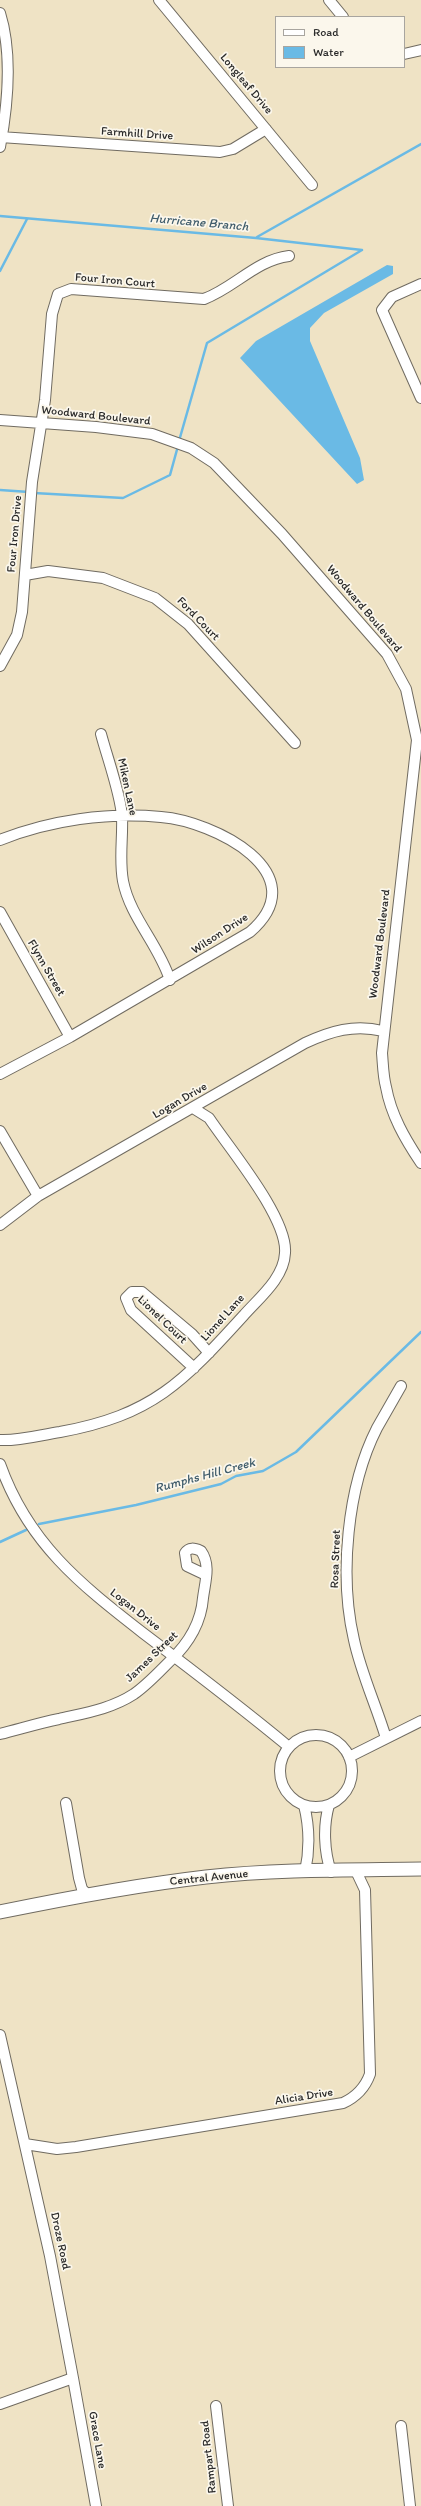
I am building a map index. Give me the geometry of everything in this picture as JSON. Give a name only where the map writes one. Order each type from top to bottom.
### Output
[{"type":"street","name":"Longleaf Drive","points":[[160,0],[312,185]]},
{"type":"street","points":[[329,0],[342,16]]},
{"type":"street","points":[[0,13],[7,41],[8,58],[1,140]]},
{"type":"street","points":[[405,54],[421,50]]},
{"type":"street","name":"Farmhill Drive","points":[[1,140],[220,152],[233,149],[266,130]]},
{"type":"street","name":"Four Iron Court","points":[[41,423],[47,376],[52,314],[55,298],[58,294],[71,289],[204,299],[223,291],[261,264],[276,258],[289,256]]},
{"type":"street","points":[[421,284],[392,297],[382,310],[421,398]]},
{"type":"street","name":"Woodward Boulevard","points":[[0,420],[152,434],[191,448],[214,463],[282,534],[361,622],[394,665],[406,689],[417,740],[413,793],[383,1031],[382,1053],[384,1077],[392,1110],[402,1132],[421,1163]]},
{"type":"street","name":"Four Iron Drive","points":[[0,666],[17,635],[25,574],[32,482],[41,423]]},
{"type":"street","name":"Ford Court","points":[[25,574],[48,571],[103,578],[155,598],[188,624],[295,743]]},
{"type":"street","name":"Miken Lane","points":[[101,734],[122,816],[120,849],[123,881],[136,915],[162,960],[170,980]]},
{"type":"street","name":"Wilson Drive","points":[[0,840],[58,822],[122,816],[171,818],[193,823],[214,831],[263,864],[268,871],[273,888],[267,913],[257,927],[170,980],[70,1037],[0,1074]]},
{"type":"street","name":"Flynn Street","points":[[0,912],[70,1037]]},
{"type":"street","name":"Logan Drive","points":[[0,1226],[38,1196],[326,1032],[354,1027],[367,1027],[383,1031]]},
{"type":"street","name":"Lionel Lane","points":[[0,1440],[77,1430],[122,1416],[164,1394],[209,1353],[271,1284],[281,1269],[286,1253],[283,1236],[272,1212],[209,1118],[193,1108]]},
{"type":"street","points":[[0,1131],[38,1196]]},
{"type":"street","name":"Lionel Court","points":[[194,1368],[131,1310],[126,1298],[132,1292],[142,1292],[192,1334],[209,1353]]},
{"type":"street","name":"Rosa Street","points":[[386,1738],[353,1638],[349,1618],[348,1570],[352,1508],[362,1468],[377,1428],[401,1386]]},
{"type":"street","name":"Logan Drive","points":[[0,1464],[25,1516],[44,1543],[70,1574],[174,1658],[289,1747]]},
{"type":"street","name":"James Street","points":[[0,1734],[88,1713],[117,1703],[148,1683],[174,1658],[190,1639],[201,1611],[206,1575]]},
{"type":"street","points":[[349,1757],[421,1721]]},
{"type":"street","points":[[319,1735],[338,1742],[349,1757],[352,1765],[351,1781],[342,1796],[329,1805],[316,1807],[304,1806],[288,1795],[280,1778],[281,1760],[289,1747],[300,1738],[319,1735]]},
{"type":"street","points":[[66,1803],[79,1878],[82,1889],[89,1896]]},
{"type":"street","points":[[329,1805],[326,1816],[326,1857],[331,1872]]},
{"type":"street","points":[[304,1806],[308,1821],[310,1845],[305,1872]]},
{"type":"street","name":"Central Avenue","points":[[0,1912],[146,1885],[206,1877],[305,1872],[421,1869]]},
{"type":"street","name":"Alicia Drive","points":[[26,2144],[57,2150],[343,2104],[351,2100],[362,2089],[370,2074],[365,1890],[356,1871]]},
{"type":"street","name":"Droze Road","points":[[0,2035],[26,2144],[50,2256],[73,2378]]},
{"type":"street","points":[[0,2404],[73,2378]]},
{"type":"street","name":"Grace Lane","points":[[73,2378],[96,2506]]},
{"type":"street","name":"Rampart Road","points":[[216,2406],[228,2506]]},
{"type":"street","points":[[401,2426],[410,2506]]},
{"type":"water","points":[[387,265],[393,266],[393,274],[324,313],[310,328],[310,341],[360,458],[364,480],[357,484],[240,358],[256,341]]},
{"type":"waterway","name":"Hurricane Branch","points":[[257,237],[421,144]]},
{"type":"waterway","points":[[0,216],[256,238],[362,250],[207,343],[179,441]]},
{"type":"waterway","points":[[0,271],[27,219]]},
{"type":"waterway","points":[[34,493],[123,498],[170,475],[178,446]]},
{"type":"waterway","points":[[0,490],[29,492]]},
{"type":"waterway","name":"Rumphs Hill Creek","points":[[39,1524],[136,1505],[221,1484],[236,1476],[263,1471],[296,1452],[421,1332]]},
{"type":"waterway","name":"Rumphs Hill Creek","points":[[0,1542],[26,1530]]}]
